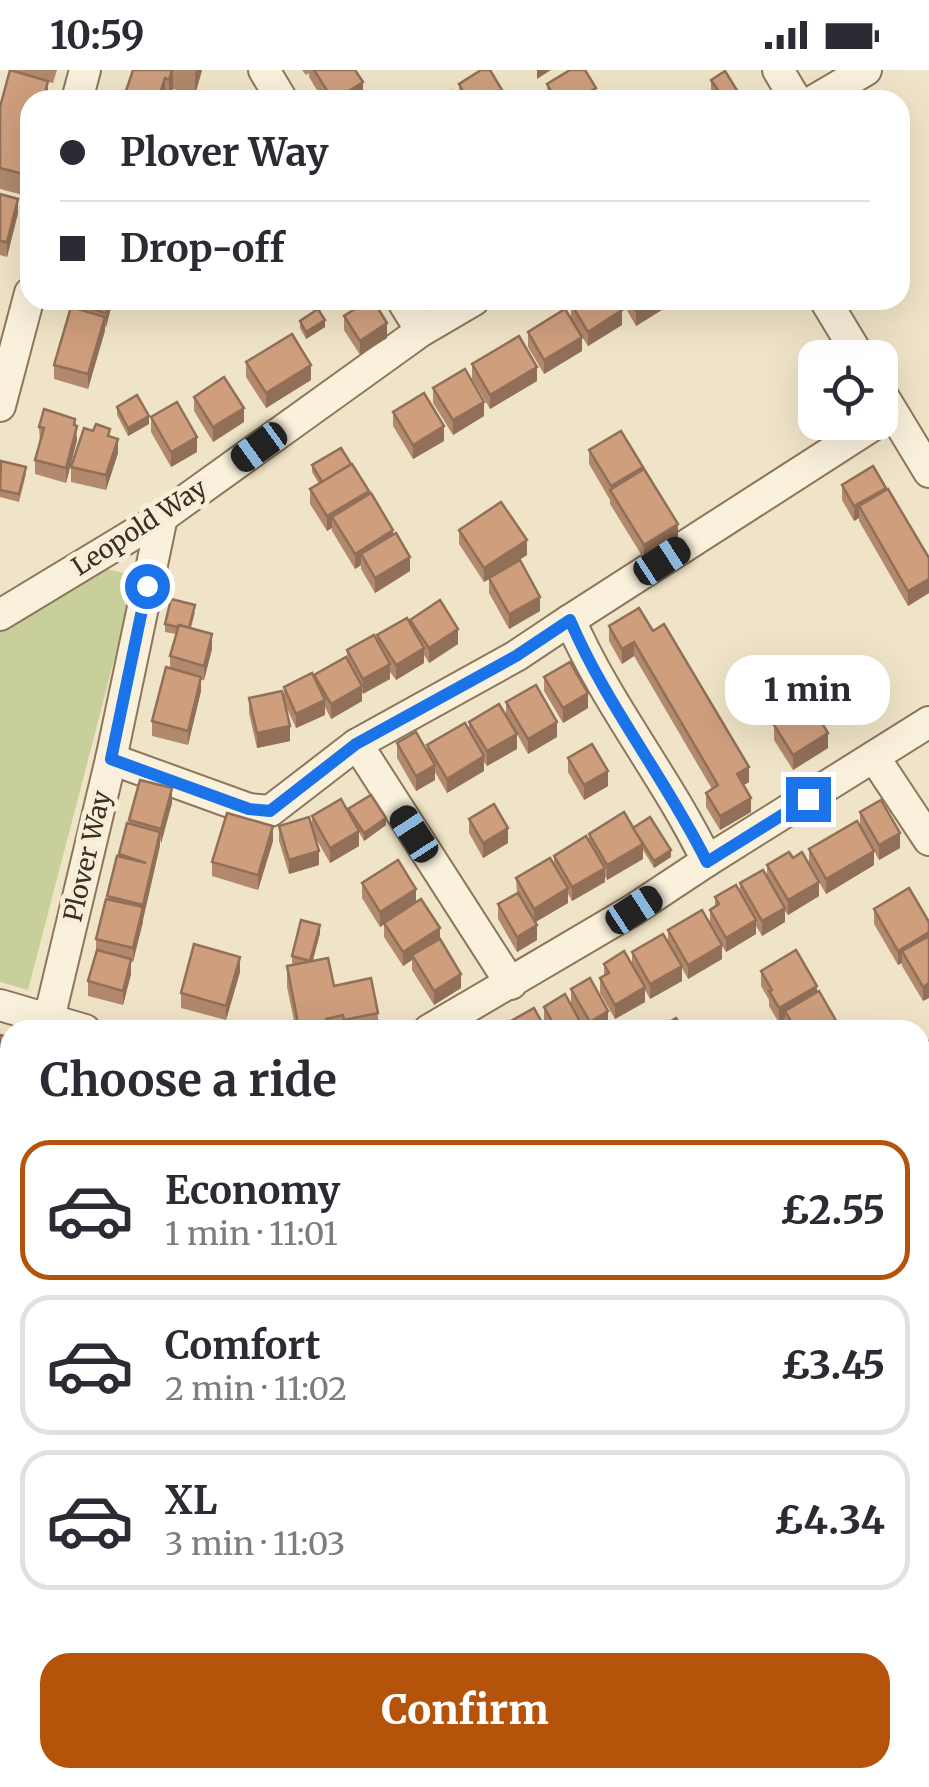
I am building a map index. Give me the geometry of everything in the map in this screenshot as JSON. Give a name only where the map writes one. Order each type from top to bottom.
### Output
[{"type":"street","points":[[832,90],[866,70]]},
{"type":"street","points":[[0,406],[25,310]]},
{"type":"street","points":[[408,310],[421,331]]},
{"type":"street","name":"Leopold Way","points":[[3,605],[162,517],[421,331],[457,310]]},
{"type":"street","points":[[831,310],[849,340]]},
{"type":"street","points":[[898,432],[929,472]]},
{"type":"street","points":[[111,759],[249,809],[270,811],[356,744],[516,656],[841,440]]},
{"type":"street","name":"Plover Way","points":[[48,1020],[111,759],[162,517]]},
{"type":"street","points":[[570,620],[584,653],[689,824],[707,862]]},
{"type":"street","points":[[448,1020],[929,722]]},
{"type":"street","points":[[356,744],[511,984]]},
{"type":"street","points":[[874,757],[929,840]]},
{"type":"street","points":[[0,1005],[48,1020]]},
{"type":"green space","points":[[96,566],[136,576],[28,990],[0,982],[0,630]]},
{"type":"building","points":[[10,70],[48,81],[46,90],[20,90],[20,173],[0,168],[0,107]]},
{"type":"building","points":[[133,70],[172,70],[161,90],[126,90]]},
{"type":"building","points":[[314,70],[355,70],[363,82],[351,90],[327,90]]},
{"type":"building","points":[[481,70],[490,70],[502,90],[462,90],[459,84]]},
{"type":"building","points":[[570,70],[585,70],[596,88],[550,90],[547,84]]},
{"type":"building","points":[[725,71],[737,90],[718,90],[711,80]]},
{"type":"building","points":[[0,194],[18,199],[7,242],[0,241]]},
{"type":"building","points":[[70,310],[105,317],[88,374],[54,365]]},
{"type":"building","points":[[316,310],[325,320],[306,332],[300,321]]},
{"type":"building","points":[[353,310],[379,310],[387,323],[360,341],[344,316]]},
{"type":"building","points":[[566,310],[582,337],[544,360],[528,332]]},
{"type":"building","points":[[575,310],[622,310],[588,332]]},
{"type":"building","points":[[292,334],[311,365],[266,393],[246,362]]},
{"type":"building","points":[[519,336],[537,367],[490,395],[472,364]]},
{"type":"building","points":[[465,369],[484,402],[453,420],[433,388]]},
{"type":"building","points":[[224,377],[244,408],[213,427],[194,397]]},
{"type":"building","points":[[424,393],[444,426],[413,445],[393,412]]},
{"type":"building","points":[[137,395],[149,416],[128,428],[117,407]]},
{"type":"building","points":[[177,402],[197,437],[171,452],[151,417]]},
{"type":"building","points":[[44,409],[75,419],[77,426],[66,468],[35,460],[44,428],[39,427]]},
{"type":"building","points":[[96,424],[110,429],[108,436],[118,439],[106,475],[71,467],[84,428],[93,431]]},
{"type":"building","points":[[621,431],[643,467],[611,486],[589,450]]},
{"type":"building","points":[[341,448],[351,464],[322,482],[312,465]]},
{"type":"building","points":[[1,461],[26,467],[19,494],[0,490]]},
{"type":"building","points":[[352,464],[369,491],[327,516],[310,489]]},
{"type":"building","points":[[873,466],[886,488],[854,506],[842,485]]},
{"type":"building","points":[[644,469],[678,524],[644,545],[610,490]]},
{"type":"building","points":[[888,489],[929,558],[929,579],[908,591],[859,506]]},
{"type":"building","points":[[371,493],[393,530],[355,554],[332,517]]},
{"type":"building","points":[[501,502],[527,540],[484,568],[459,530]]},
{"type":"building","points":[[396,533],[410,557],[375,578],[361,554]]},
{"type":"building","points":[[520,560],[540,597],[509,614],[489,578]]},
{"type":"building","points":[[171,599],[195,605],[189,628],[165,624]]},
{"type":"building","points":[[440,600],[458,629],[429,648],[410,620]]},
{"type":"building","points":[[639,608],[653,631],[664,624],[749,767],[737,774],[751,798],[720,816],[706,793],[718,785],[634,642],[622,649],[609,626]]},
{"type":"building","points":[[407,618],[424,648],[396,665],[377,635]]},
{"type":"building","points":[[179,625],[212,634],[204,666],[170,656]]},
{"type":"building","points":[[374,635],[390,664],[363,679],[347,650]]},
{"type":"building","points":[[346,657],[362,686],[331,704],[314,675]]},
{"type":"building","points":[[570,662],[588,693],[563,708],[544,677]]},
{"type":"building","points":[[166,667],[201,677],[188,731],[152,721]]},
{"type":"building","points":[[312,673],[325,700],[296,714],[284,687]]},
{"type":"building","points":[[536,685],[557,722],[528,739],[506,702]]},
{"type":"building","points":[[282,691],[290,726],[257,733],[249,698]]},
{"type":"building","points":[[810,703],[828,733],[793,755],[774,725]]},
{"type":"building","points":[[499,704],[517,734],[487,751],[469,722]]},
{"type":"building","points":[[465,723],[484,756],[447,779],[427,745]]},
{"type":"building","points":[[416,732],[435,765],[416,776],[397,743]]},
{"type":"building","points":[[592,744],[608,771],[584,785],[568,758]]},
{"type":"building","points":[[140,780],[172,788],[161,829],[129,820]]},
{"type":"building","points":[[371,795],[386,818],[364,833],[348,809]]},
{"type":"building","points":[[341,799],[359,831],[330,848],[312,816]]},
{"type":"building","points":[[881,800],[900,833],[879,845],[860,812]]},
{"type":"building","points":[[494,804],[508,828],[483,843],[469,819]]},
{"type":"building","points":[[624,812],[643,844],[607,865],[589,834]]},
{"type":"building","points":[[227,813],[273,826],[258,875],[212,862]]},
{"type":"building","points":[[309,817],[319,851],[289,860],[279,826]]},
{"type":"building","points":[[650,817],[671,850],[654,861],[633,828]]},
{"type":"building","points":[[857,821],[874,851],[826,879],[809,849]]},
{"type":"building","points":[[127,823],[160,832],[143,905],[107,896],[117,856],[146,863],[119,854]]},
{"type":"building","points":[[586,836],[605,868],[572,887],[554,856]]},
{"type":"building","points":[[789,852],[793,858],[802,852],[819,882],[788,900],[767,865]]},
{"type":"building","points":[[550,858],[568,888],[534,909],[516,878]]},
{"type":"building","points":[[398,860],[416,889],[380,912],[362,883]]},
{"type":"building","points":[[763,870],[785,908],[762,921],[740,883]]},
{"type":"building","points":[[736,885],[756,920],[726,938],[710,910],[719,904],[715,897]]},
{"type":"building","points":[[909,888],[929,922],[929,932],[898,951],[874,909]]},
{"type":"building","points":[[518,893],[537,925],[517,937],[498,904]]},
{"type":"building","points":[[106,899],[143,907],[133,948],[96,939]]},
{"type":"building","points":[[421,899],[440,928],[403,952],[384,923]]},
{"type":"building","points":[[702,910],[722,945],[688,965],[668,930]]},
{"type":"building","points":[[301,920],[320,925],[310,961],[292,956]]},
{"type":"building","points":[[663,934],[682,966],[650,984],[632,952]]},
{"type":"building","points":[[929,936],[929,983],[923,987],[902,951]]},
{"type":"building","points":[[440,939],[461,974],[434,991],[412,955]]},
{"type":"building","points":[[194,944],[240,957],[226,1006],[181,993]]},
{"type":"building","points":[[97,950],[131,959],[123,991],[88,981]]},
{"type":"building","points":[[796,950],[817,986],[779,1008],[761,971]]},
{"type":"building","points":[[624,951],[645,987],[615,1005],[600,978],[609,973],[604,964]]},
{"type":"building","points":[[328,958],[334,986],[371,978],[378,1013],[344,1020],[343,1015],[326,1020],[297,1020],[287,966]]},
{"type":"building","points":[[590,978],[608,1011],[589,1020],[571,989]]},
{"type":"building","points":[[819,991],[836,1020],[790,1020],[785,1011]]},
{"type":"building","points":[[565,994],[579,1020],[551,1020],[544,1007]]},
{"type":"building","points":[[534,1008],[541,1020],[513,1020]]},
{"type":"route","points":[[147,586],[111,759],[249,809],[270,811],[356,744],[516,656],[570,620],[584,653],[689,824],[707,862],[808,799]]}]
